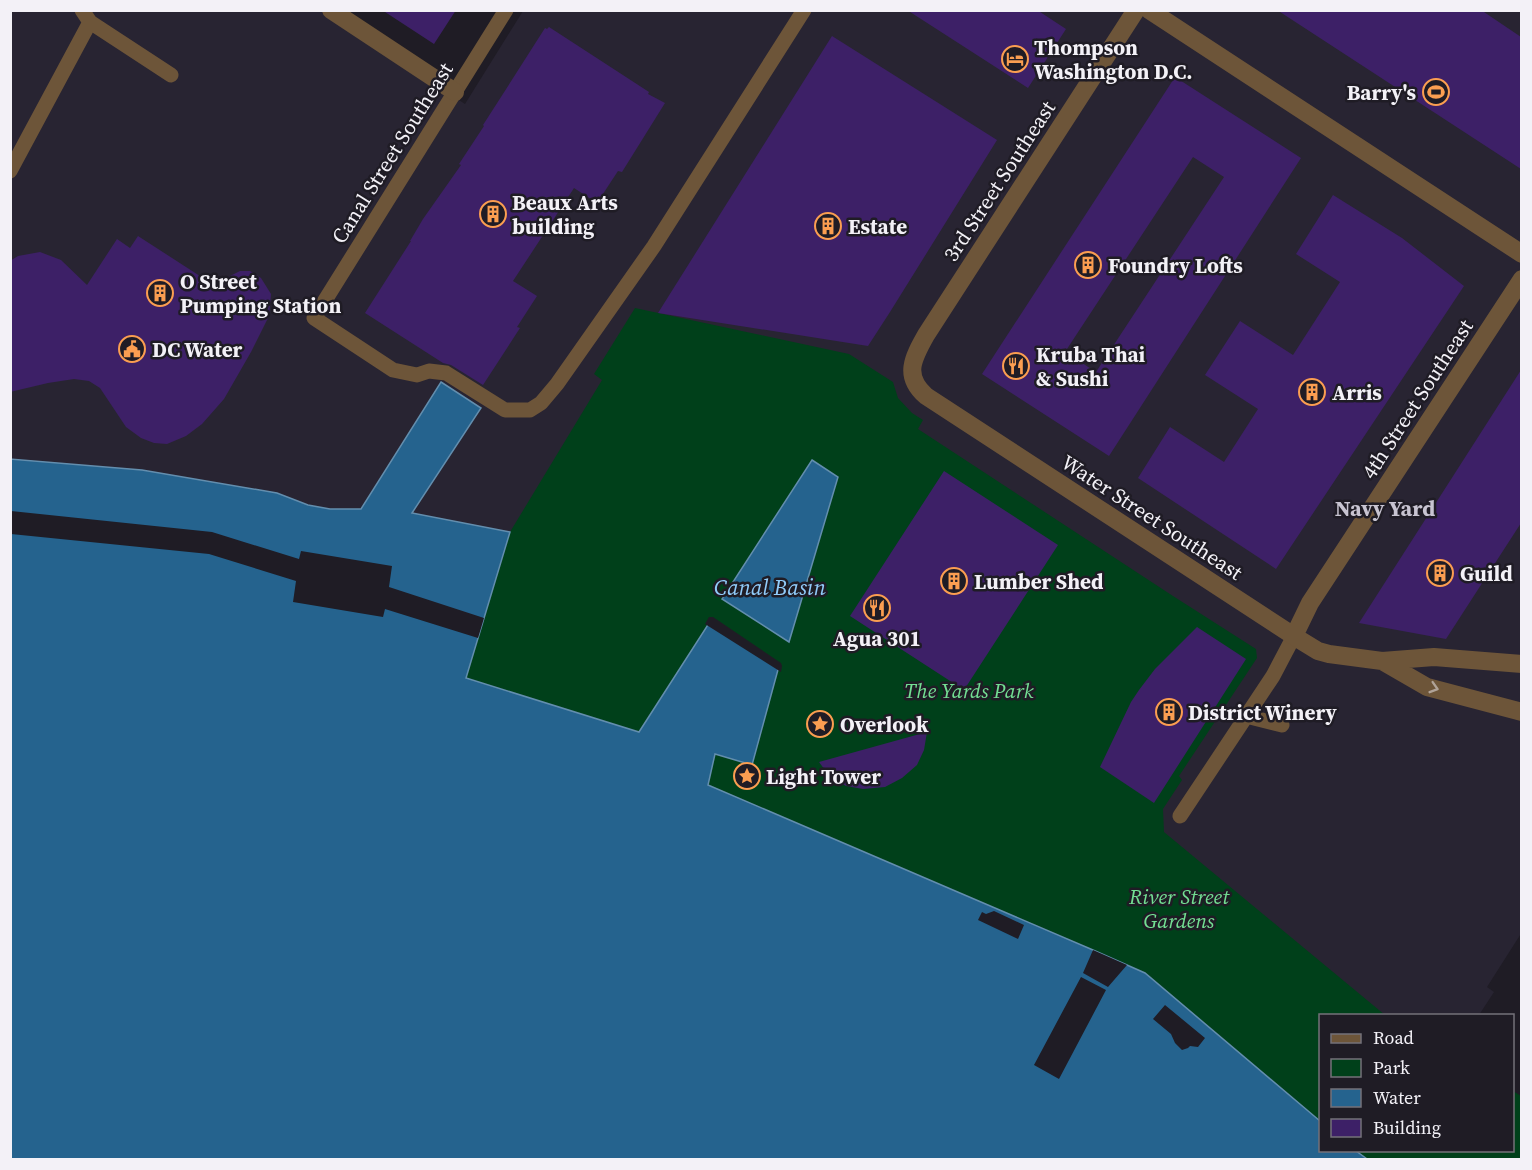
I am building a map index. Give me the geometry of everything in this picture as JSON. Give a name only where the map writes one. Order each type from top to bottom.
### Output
[{"type":"street","points":[[331,10],[455,92]]},
{"type":"street","name":"3rd Street Southeast","points":[[913,380],[914,359],[926,335],[1136,10]]},
{"type":"street","points":[[1149,10],[1521,254]]},
{"type":"street","name":"4th Street Southeast","points":[[1294,636],[1310,603],[1521,279]]},
{"type":"street","name":"Water Street Southeast","points":[[913,380],[926,396],[1318,651],[1382,662],[1434,657],[1521,664]]},
{"type":"street","name":"Water Street Southeast","points":[[1382,662],[1427,687],[1521,712]]},
{"type":"lane","name":"Canal Street Southeast","points":[[506,10],[314,318],[393,370],[417,375],[429,371],[446,373],[505,410],[530,410],[541,403],[557,384],[654,246],[804,10]]},
{"type":"lane","points":[[10,171],[86,16],[171,75]]},
{"type":"lane","points":[[1180,816],[1273,676],[1294,636]]},
{"type":"lane","points":[[1246,716],[1282,725]]},
{"type":"shaded area","points":[[10,11],[322,11],[465,104],[523,11],[1521,11],[1522,932],[1487,987],[1494,992],[1480,1014],[1319,1014],[1319,1063],[510,532],[361,509],[330,509],[308,505],[277,493],[142,470],[11,459]]},
{"type":"green space","name":"The Yards Park","points":[[635,308],[849,354],[893,382],[898,398],[912,413],[923,420],[918,429],[1256,649],[1257,658],[1179,776],[1182,780],[1163,809],[1164,832],[1384,1014],[1319,1014],[1319,1120],[1145,973],[707,785],[715,753],[752,764],[711,620],[639,732],[466,678],[510,532],[602,380],[594,374]]},
{"type":"green space","points":[[1514,1092],[1521,1096],[1521,1159],[1367,1159],[1357,1152],[1514,1152]]},
{"type":"water","points":[[441,382],[481,408],[412,513],[510,532],[466,678],[639,732],[711,620],[779,666],[752,765],[715,754],[708,785],[1145,973],[1319,1120],[1319,1152],[1357,1152],[1367,1159],[11,1159],[10,459],[142,470],[277,493],[308,505],[330,509],[361,509]]},
{"type":"water","name":"Canal Basin","points":[[812,460],[838,477],[789,642],[722,599]]},
{"type":"pier","points":[[11,511],[212,532],[299,559],[301,551],[392,566],[389,587],[484,618],[478,638],[385,609],[383,617],[293,602],[296,581],[209,554],[11,534]]},
{"type":"pier","points":[[709,617],[713,617],[781,663],[781,672],[705,624]]},
{"type":"pier","points":[[994,911],[1024,925],[1018,939],[978,920],[982,912],[986,914]]},
{"type":"pier","points":[[1093,950],[1127,965],[1108,987],[1083,973]]},
{"type":"pier","points":[[1081,977],[1106,990],[1059,1079],[1034,1065]]},
{"type":"pier","points":[[1165,1005],[1205,1038],[1198,1047],[1190,1046],[1182,1050],[1175,1043],[1171,1034],[1153,1019]]},
{"type":"building","points":[[382,10],[456,10],[434,44]]},
{"type":"building","name":"Thompson Washington D.C.","points":[[907,10],[1037,10],[1066,29],[1028,88]]},
{"type":"building","points":[[1277,10],[1481,10],[1521,37],[1521,169]]},
{"type":"building","name":"Beaux Arts building","points":[[549,27],[665,103],[622,172],[618,171],[597,203],[574,188],[513,281],[537,296],[517,327],[520,328],[483,385],[451,365],[443,363],[365,313],[423,219],[461,165],[459,164],[545,28]]},
{"type":"building","name":"Estate","points":[[832,36],[997,140],[890,312],[868,346],[658,313]]},
{"type":"building","name":"Foundry Lofts","points":[[1175,77],[1301,158],[1109,456],[982,374]],"holes":[[[1193,157],[1224,177],[1096,372],[1065,352]]]},
{"type":"building","name":"Arris","points":[[1333,195],[1402,238],[1464,286],[1276,569],[1138,478],[1170,427],[1224,462],[1258,409],[1205,375],[1240,321],[1293,355],[1340,282],[1296,254]]},
{"type":"building","name":"DC Water","points":[[138,236],[220,289],[228,277],[240,271],[250,271],[261,278],[271,294],[269,316],[224,399],[202,424],[186,436],[167,444],[154,443],[141,438],[126,427],[100,388],[89,381],[74,379],[10,392],[10,261],[18,256],[40,252],[61,260],[87,285],[117,239],[130,248]]},
{"type":"building","name":"Guild","points":[[1521,370],[1521,523],[1446,639],[1359,623]]},
{"type":"building","name":"Lumber Shed","points":[[944,471],[1058,545],[964,690],[850,616]]},
{"type":"building","name":"District Winery","points":[[1197,627],[1246,659],[1154,803],[1100,767],[1139,690],[1155,669]]},
{"type":"building","points":[[927,732],[924,750],[917,765],[902,778],[885,787],[863,789],[846,786],[830,777],[819,762]]},
{"type":"place","name":"Thompson Washington D.C.","points":[[1015,59]]},
{"type":"place","name":"Barry's","points":[[1436,92]]},
{"type":"place","name":"Beaux Arts building","points":[[493,214]]},
{"type":"place","name":"Estate","points":[[828,226]]},
{"type":"place","name":"Foundry Lofts","points":[[1088,265]]},
{"type":"place","name":"O Street Pumping Station","points":[[160,293]]},
{"type":"place","name":"DC Water","points":[[132,349]]},
{"type":"place","name":"Kruba Thai & Sushi","points":[[1016,366]]},
{"type":"place","name":"Arris","points":[[1312,392]]},
{"type":"place","name":"Guild","points":[[1440,573]]},
{"type":"place","name":"Lumber Shed","points":[[954,581]]},
{"type":"place","name":"Agua 301","points":[[877,608]]},
{"type":"place","name":"District Winery","points":[[1169,712]]},
{"type":"place","name":"Overlook","points":[[820,724]]},
{"type":"place","name":"Light Tower","points":[[747,776]]},
{"type":"district","name":"Navy Yard","points":[[1385,508]]},
{"type":"park label","name":"River Street Gardens","points":[[1179,908]]}]
